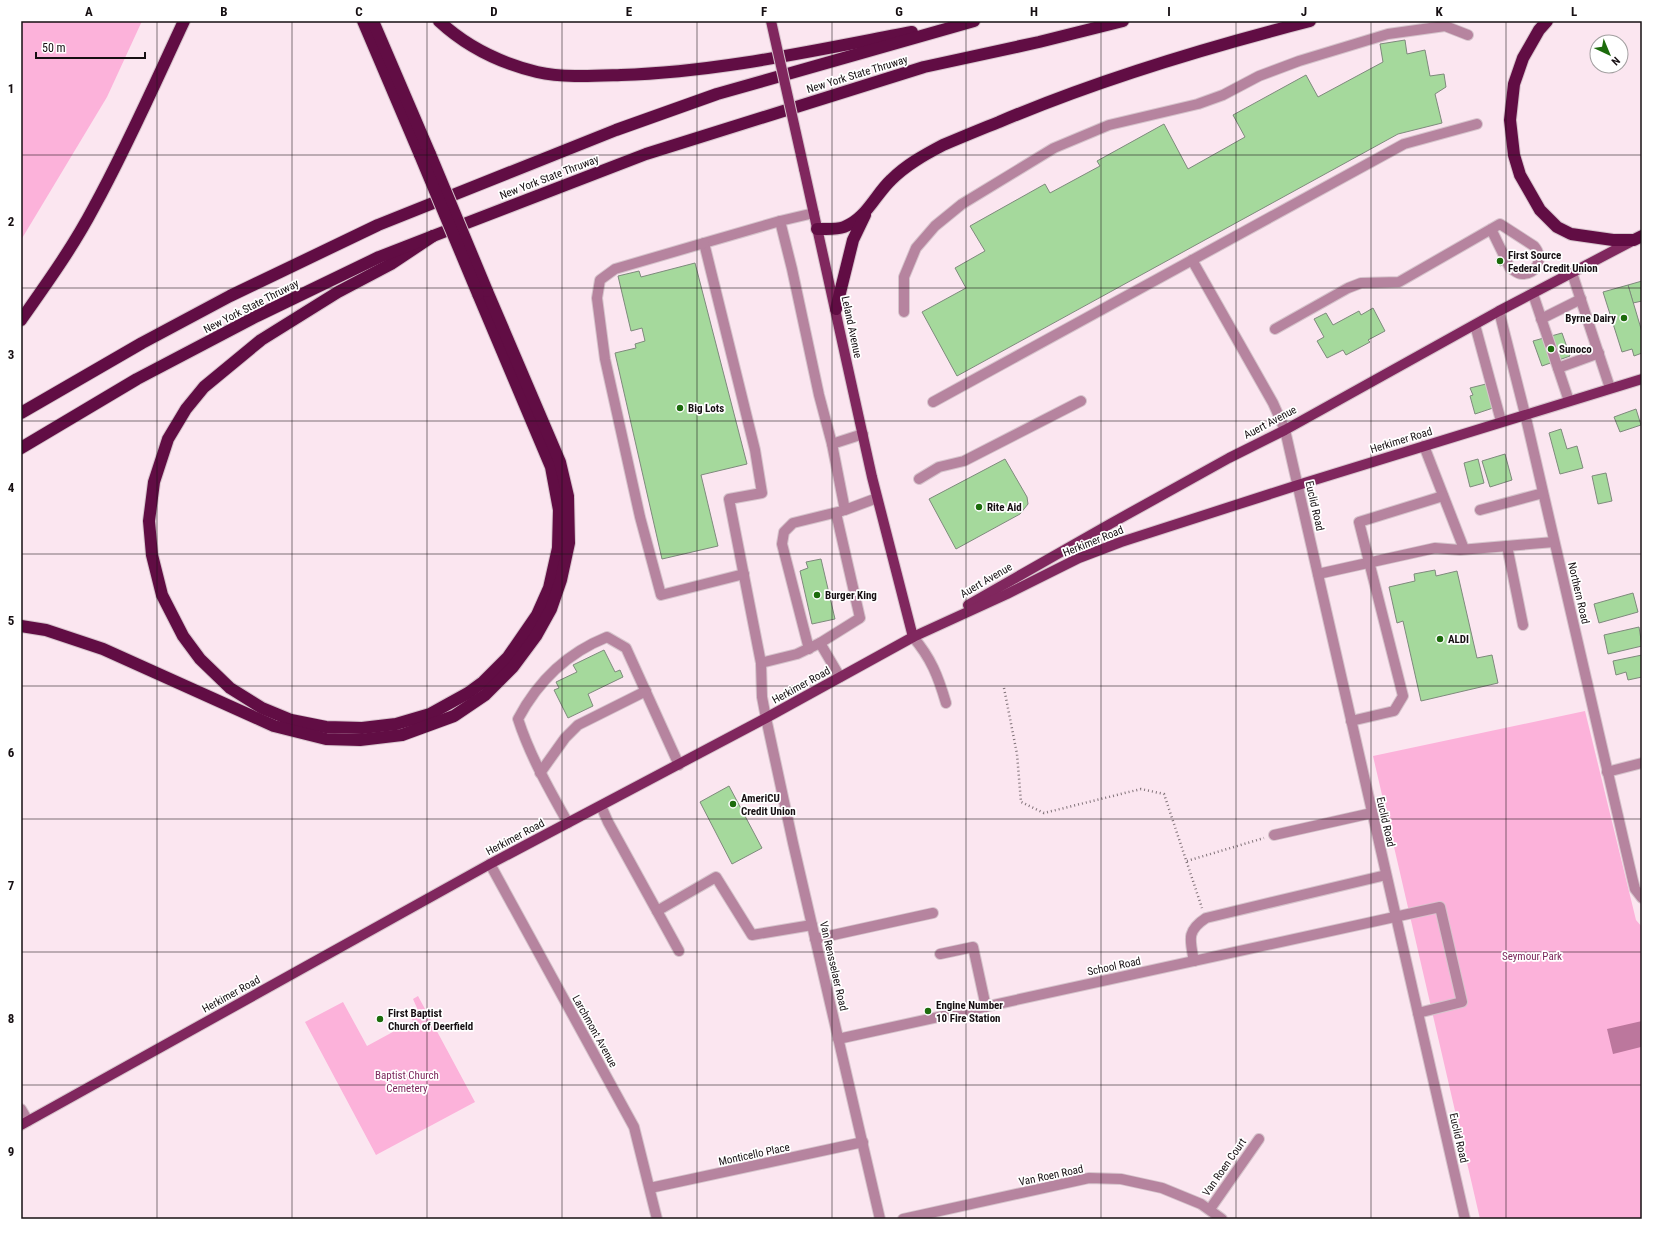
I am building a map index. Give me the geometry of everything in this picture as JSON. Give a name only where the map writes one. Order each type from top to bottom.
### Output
[{"type":"highway","points":[[21,320],[54,272],[94,208],[184,21]]},
{"type":"highway","points":[[363,21],[425,154]]},
{"type":"highway","points":[[21,626],[46,630],[103,649],[274,726],[326,739],[360,740],[402,735],[454,716],[485,695],[512,667],[536,636],[551,609],[561,580],[569,543],[568,496],[560,462],[483,292],[425,154],[373,21]]},
{"type":"highway","points":[[439,21],[454,35],[483,53],[509,64],[538,72],[583,76],[657,74],[746,63],[968,21]]},
{"type":"highway","name":"New York State Thruway","points":[[21,413],[230,296],[378,226],[616,130],[710,97],[974,21]]},
{"type":"highway","name":"New York State Thruway","points":[[21,448],[137,379],[257,316],[380,257],[433,236],[646,154],[924,67],[1039,42],[1123,21]]},
{"type":"highway","points":[[817,229],[843,228],[852,223],[867,210],[890,181],[902,170],[944,145],[1002,120],[1130,71],[1233,40],[1310,21]]},
{"type":"highway","points":[[1547,21],[1539,30],[1523,58],[1514,84],[1510,120],[1514,155],[1520,175],[1540,210],[1556,228],[1570,234],[1613,240],[1638,238]]},
{"type":"highway","points":[[836,309],[853,240],[867,210]]},
{"type":"highway","points":[[433,236],[391,264],[338,292],[261,340],[204,387],[186,408],[168,439],[154,482],[149,521],[152,555],[162,595],[182,636],[200,659],[230,688],[262,708],[291,720],[326,727],[362,728],[396,724],[430,714],[468,693],[483,682],[508,657],[537,615],[549,588],[558,548],[558,503],[551,468],[483,292]]},
{"type":"main road","name":"Leland Avenue","points":[[771,21],[877,498],[913,637]]},
{"type":"main road","name":"Auert Avenue","points":[[913,637],[1110,524],[1229,458],[1285,430],[1475,324],[1638,238]]},
{"type":"main road","name":"Herkimer Road","points":[[24,1123],[490,864],[679,765],[913,637],[1007,594],[1079,558],[1121,542],[1298,485],[1500,421],[1642,379]]},
{"type":"street","points":[[904,312],[904,277],[916,248],[930,232],[962,204],[1054,148],[1109,125],[1198,104],[1223,95],[1259,76],[1299,61],[1388,34],[1445,26],[1468,35]]},
{"type":"street","points":[[933,402],[1404,144],[1477,124]]},
{"type":"street","points":[[744,574],[661,595],[640,517],[607,366],[597,298],[600,280],[615,269],[780,221],[814,213]]},
{"type":"street","points":[[761,663],[809,649],[860,618],[840,511],[832,444],[819,395],[792,268],[780,221]]},
{"type":"street","points":[[1495,226],[1527,240],[1538,251],[1540,258],[1534,270],[1522,274],[1510,268],[1495,226]]},
{"type":"street","points":[[1275,329],[1348,288],[1361,283],[1399,282],[1495,226]]},
{"type":"street","name":"Van Rensselaer Road","points":[[704,243],[755,450],[762,493],[729,500],[761,663],[762,697],[815,939],[880,1219]]},
{"type":"street","name":"Euclid Road","points":[[1192,260],[1273,403],[1285,430],[1465,1219]]},
{"type":"street","points":[[1572,273],[1610,388]]},
{"type":"street","points":[[1533,294],[1569,401]]},
{"type":"street","points":[[1541,320],[1581,299]]},
{"type":"street","name":"Northern Road","points":[[1499,311],[1525,414],[1633,881],[1635,889],[1642,898]]},
{"type":"street","points":[[1475,324],[1500,421]]},
{"type":"street","points":[[1558,368],[1599,354]]},
{"type":"street","points":[[919,479],[939,467],[964,462],[1080,402]]},
{"type":"street","points":[[832,444],[863,434]]},
{"type":"street","points":[[1424,446],[1464,549]]},
{"type":"street","points":[[1480,510],[1543,493]]},
{"type":"street","points":[[1351,721],[1394,711],[1403,696],[1359,522],[1443,496]]},
{"type":"street","points":[[809,649],[782,544],[784,532],[792,523],[840,511],[877,498]]},
{"type":"street","points":[[1318,574],[1435,548],[1464,549],[1554,542]]},
{"type":"street","points":[[1507,546],[1523,626]]},
{"type":"street","points":[[568,823],[540,773],[524,737],[518,719],[527,703],[544,680],[564,661],[588,645],[607,637],[626,648],[679,765]]},
{"type":"street","points":[[913,637],[925,652],[939,680],[946,703]]},
{"type":"street","points":[[820,643],[840,677]]},
{"type":"street","points":[[540,773],[565,738],[578,726],[646,692]]},
{"type":"street","points":[[1607,772],[1642,763]]},
{"type":"street","points":[[601,806],[679,951]]},
{"type":"street","points":[[1274,835],[1372,813]]},
{"type":"street","name":"Larchmont Avenue","points":[[490,864],[634,1127],[657,1219]]},
{"type":"street","points":[[1194,961],[1190,939],[1195,925],[1206,918],[1386,875]]},
{"type":"street","points":[[657,911],[716,877],[752,935],[812,925]]},
{"type":"street","name":"School Road","points":[[838,1039],[1440,907],[1462,1002],[1418,1013]]},
{"type":"street","points":[[815,939],[933,913]]},
{"type":"street","points":[[940,954],[973,947],[986,1007]]},
{"type":"street","points":[[21,1109],[24,1123]]},
{"type":"street","name":"Van Roen Court","points":[[1210,1209],[1259,1139]]},
{"type":"street","name":"Monticello Place","points":[[650,1188],[863,1142]]},
{"type":"street","name":"Van Roen Road","points":[[904,1219],[1089,1178],[1121,1179],[1162,1188],[1201,1204],[1222,1219]]},
{"type":"path","points":[[1004,688],[1017,754],[1021,802],[1044,813],[1141,789],[1164,794],[1206,918]]},
{"type":"path","points":[[1187,861],[1274,835]]},
{"type":"green space","points":[[21,21],[142,21],[107,97],[21,240]]},
{"type":"green space","name":"Seymour Park","points":[[1585,711],[1636,920],[1642,927],[1642,1219],[1480,1219],[1373,756]]},
{"type":"green space","name":"Baptist Church Cemetery","points":[[418,996],[475,1102],[376,1155],[305,1022],[343,1002],[367,1046],[413,1021],[408,1012],[417,1008],[413,999]]},
{"type":"shaded area","points":[[1642,1021],[1642,1050],[1641,1047],[1613,1054],[1607,1029]]},
{"type":"building","points":[[1405,40],[1407,54],[1425,50],[1430,76],[1444,74],[1446,87],[1435,94],[1442,123],[1398,134],[957,376],[922,312],[966,288],[955,268],[985,251],[970,226],[1045,184],[1050,193],[1100,166],[1097,161],[1164,124],[1188,169],[1245,137],[1233,115],[1306,75],[1318,97],[1383,62],[1380,44]]},
{"type":"building","name":"First Source Federal Credit Union","points":[[1501,257],[1505,263],[1500,266],[1496,259]]},
{"type":"building","name":"Big Lots","points":[[695,263],[747,464],[701,475],[718,546],[662,559],[615,353],[636,348],[635,344],[645,341],[642,328],[631,331],[618,276],[639,271],[641,277]]},
{"type":"building","points":[[1642,281],[1642,301],[1633,303],[1628,285]]},
{"type":"building","name":"Byrne Dairy","points":[[1628,285],[1642,332],[1642,353],[1634,356],[1632,349],[1622,352],[1603,292]]},
{"type":"building","points":[[1373,308],[1385,331],[1368,340],[1370,342],[1346,355],[1343,350],[1327,358],[1317,341],[1324,337],[1314,319],[1326,313],[1333,325],[1359,311],[1361,315]]},
{"type":"building","name":"Sunoco","points":[[1562,333],[1570,356],[1542,366],[1533,341]]},
{"type":"building","points":[[1486,384],[1493,408],[1475,414],[1470,396],[1473,395],[1470,388]]},
{"type":"building","points":[[1636,409],[1641,425],[1620,432],[1614,417]]},
{"type":"building","points":[[1561,429],[1567,449],[1577,446],[1583,468],[1560,474],[1549,433]]},
{"type":"building","points":[[1505,454],[1512,480],[1490,487],[1482,461]]},
{"type":"building","name":"Rite Aid","points":[[1005,459],[1027,497],[1028,504],[1020,514],[956,549],[929,499]]},
{"type":"building","points":[[1478,459],[1484,483],[1470,487],[1464,463]]},
{"type":"building","points":[[1606,473],[1612,501],[1598,504],[1592,476]]},
{"type":"building","name":"Burger King","points":[[821,559],[835,619],[812,624],[800,571],[808,568],[806,562]]},
{"type":"building","name":"ALDI","points":[[1435,570],[1436,576],[1457,571],[1477,658],[1492,655],[1498,683],[1421,701],[1403,621],[1397,623],[1389,587],[1415,581],[1414,574]]},
{"type":"building","points":[[1633,593],[1638,612],[1599,623],[1594,604]]},
{"type":"building","points":[[1639,627],[1642,646],[1608,654],[1604,635]]},
{"type":"building","points":[[604,650],[615,672],[620,670],[623,677],[588,694],[593,706],[568,718],[554,690],[559,688],[556,682],[577,672],[573,665]]},
{"type":"building","points":[[1642,655],[1642,677],[1628,680],[1626,672],[1616,675],[1613,661]]},
{"type":"building","points":[[729,786],[762,848],[732,864],[700,802]]},
{"type":"place","name":"First Source Federal Credit Union","points":[[1500,261]]},
{"type":"place","name":"Byrne Dairy","points":[[1624,318]]},
{"type":"place","name":"Sunoco","points":[[1551,349]]},
{"type":"place","name":"Big Lots","points":[[680,408]]},
{"type":"place","name":"Rite Aid","points":[[979,507]]},
{"type":"place","name":"Burger King","points":[[817,595]]},
{"type":"place","name":"ALDI","points":[[1440,639]]},
{"type":"place","name":"AmeriCU Credit Union","points":[[733,804]]},
{"type":"place","name":"Engine Number 10 Fire Station","points":[[928,1011]]},
{"type":"place","name":"First Baptist Church of Deerfield","points":[[380,1019]]}]
